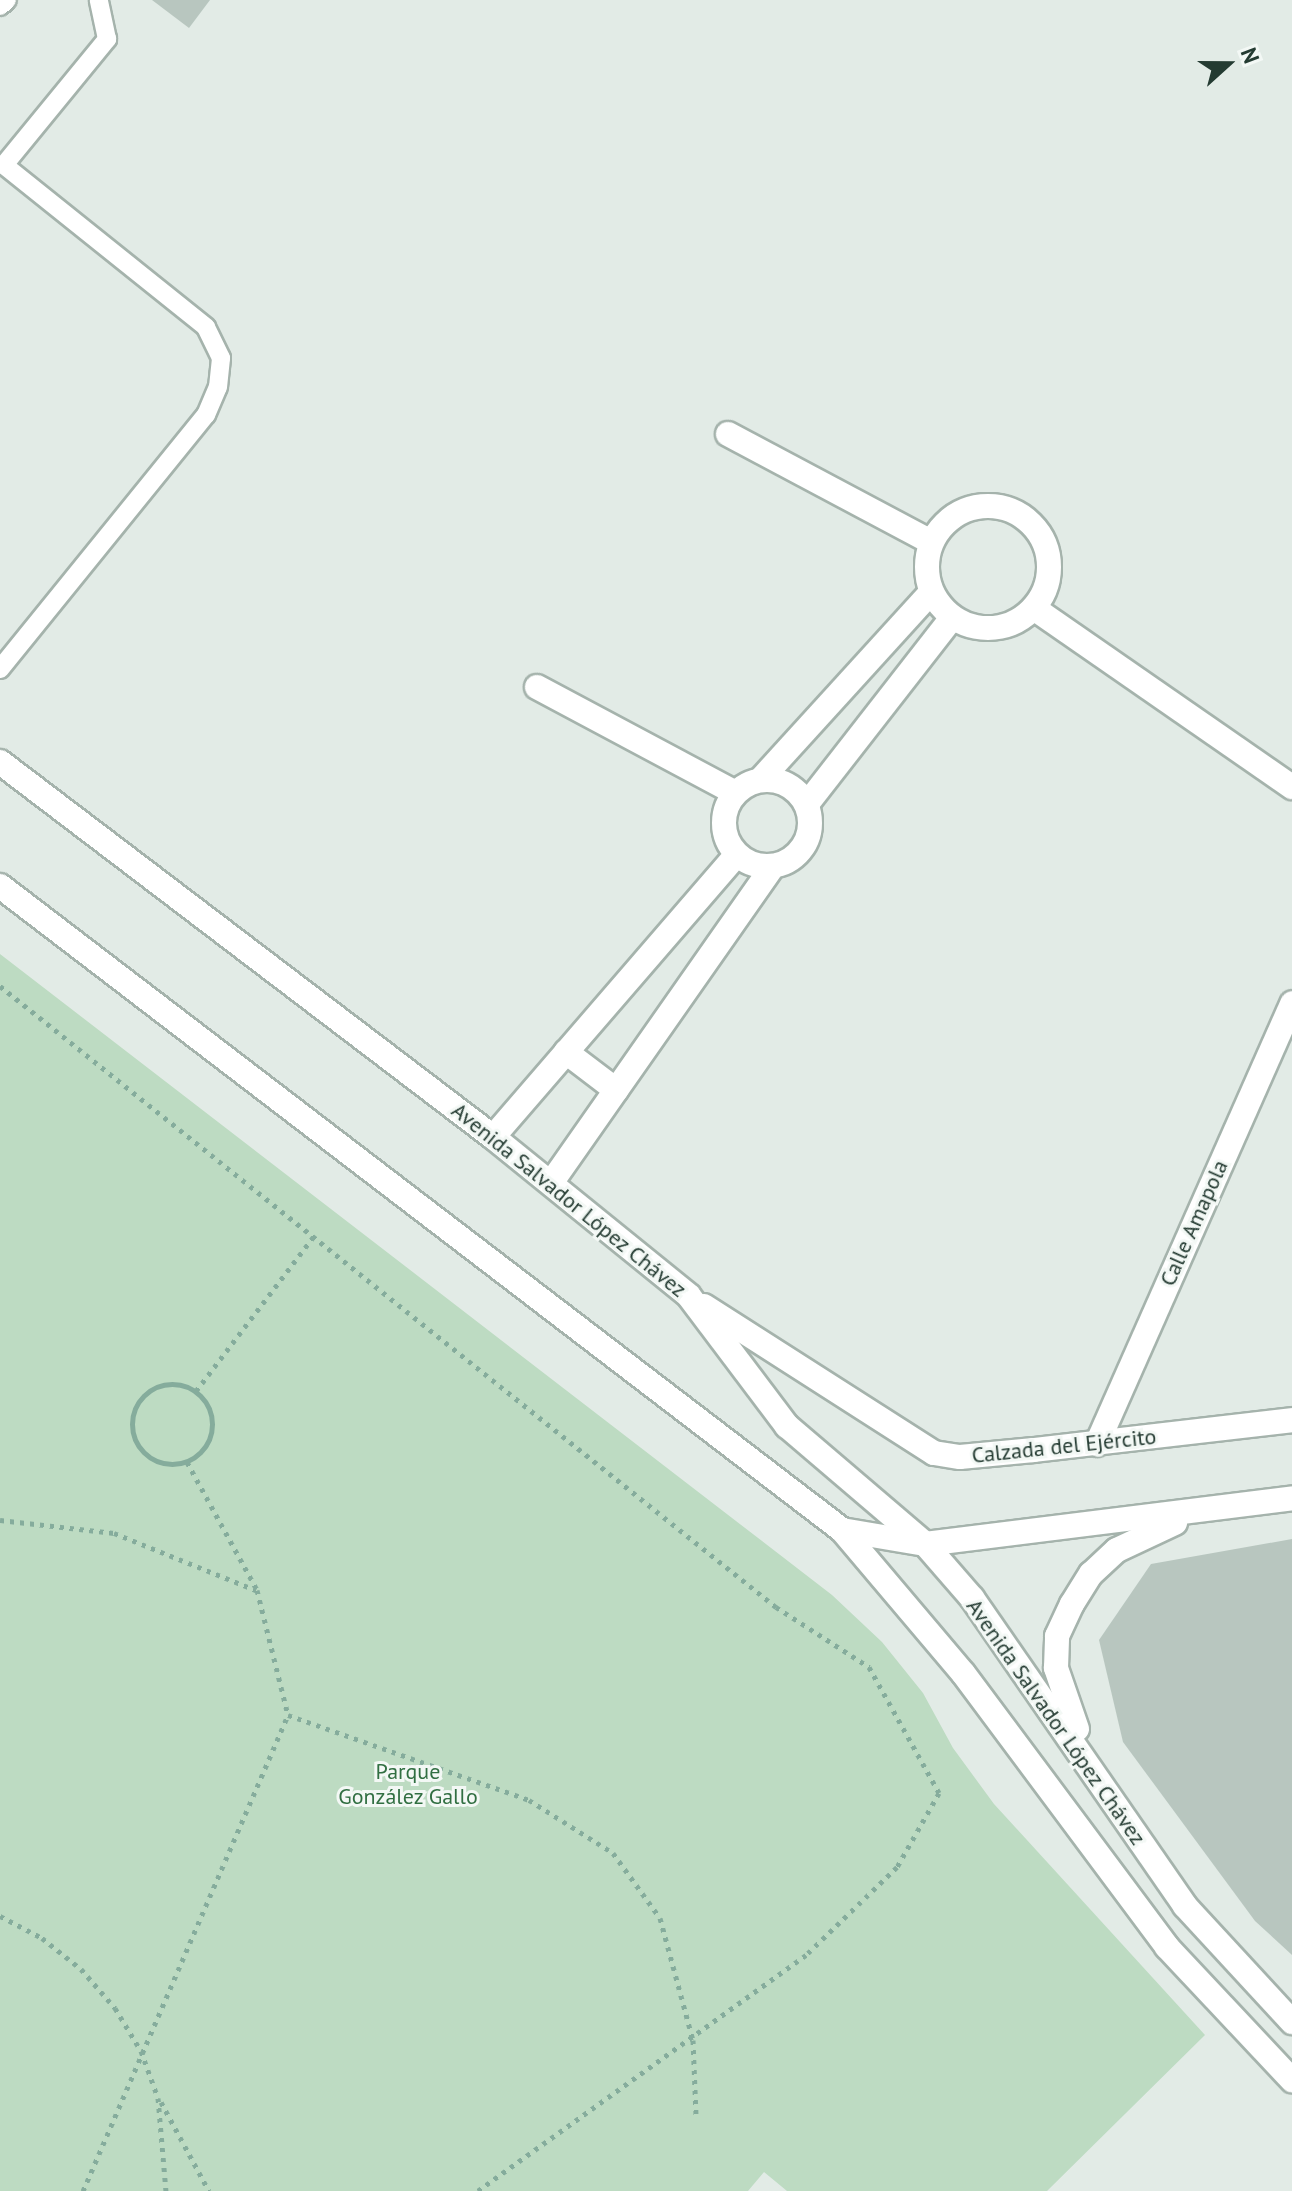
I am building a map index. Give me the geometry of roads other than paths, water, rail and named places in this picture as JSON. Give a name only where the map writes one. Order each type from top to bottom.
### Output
[{"type":"main road","points":[[728,434],[931,542]]},
{"type":"main road","points":[[978,505],[1008,508],[1034,524],[1049,551],[1049,582],[1035,609],[1011,626],[980,629],[952,618],[931,592],[926,575],[931,542],[950,518],[978,505]]},
{"type":"main road","points":[[762,778],[780,780],[807,804],[811,825],[805,845],[791,860],[772,867],[752,865],[736,855],[724,835],[724,812],[734,792],[762,778],[931,592]]},
{"type":"main road","points":[[1035,609],[1292,787]]},
{"type":"main road","points":[[807,804],[952,618]]},
{"type":"main road","points":[[537,687],[734,792]]},
{"type":"main road","name":"Avenida Salvador López Chávez","points":[[0,762],[493,1137],[689,1296],[787,1426],[925,1544],[1003,1641],[1185,1906],[1292,2022]]},
{"type":"main road","points":[[493,1137],[736,855]]},
{"type":"main road","points":[[551,1183],[772,867]]},
{"type":"main road","name":"Avenida Salvador López Chávez","points":[[0,886],[842,1530],[963,1673],[1167,1947],[1292,2080]]},
{"type":"main road","name":"Calle Amapola","points":[[1097,1444],[1292,1003]]},
{"type":"main road","points":[[566,1052],[616,1090]]},
{"type":"main road","name":"Calzada del Ejército","points":[[689,1296],[934,1453],[960,1457],[1292,1420]]},
{"type":"main road","points":[[842,1530],[925,1544],[1282,1499]]},
{"type":"main road","points":[[1100,1782],[1064,1702],[1056,1668],[1057,1636],[1072,1604],[1100,1566],[1158,1527],[1282,1499]]},
{"type":"lane","points":[[0,7],[7,0]]},
{"type":"lane","points":[[0,669],[206,415],[218,387],[221,358],[206,327],[184,305],[4,165],[107,39],[99,0]]},
{"type":"park label","name":"Parque González Gallo","points":[[408,1784]]}]
